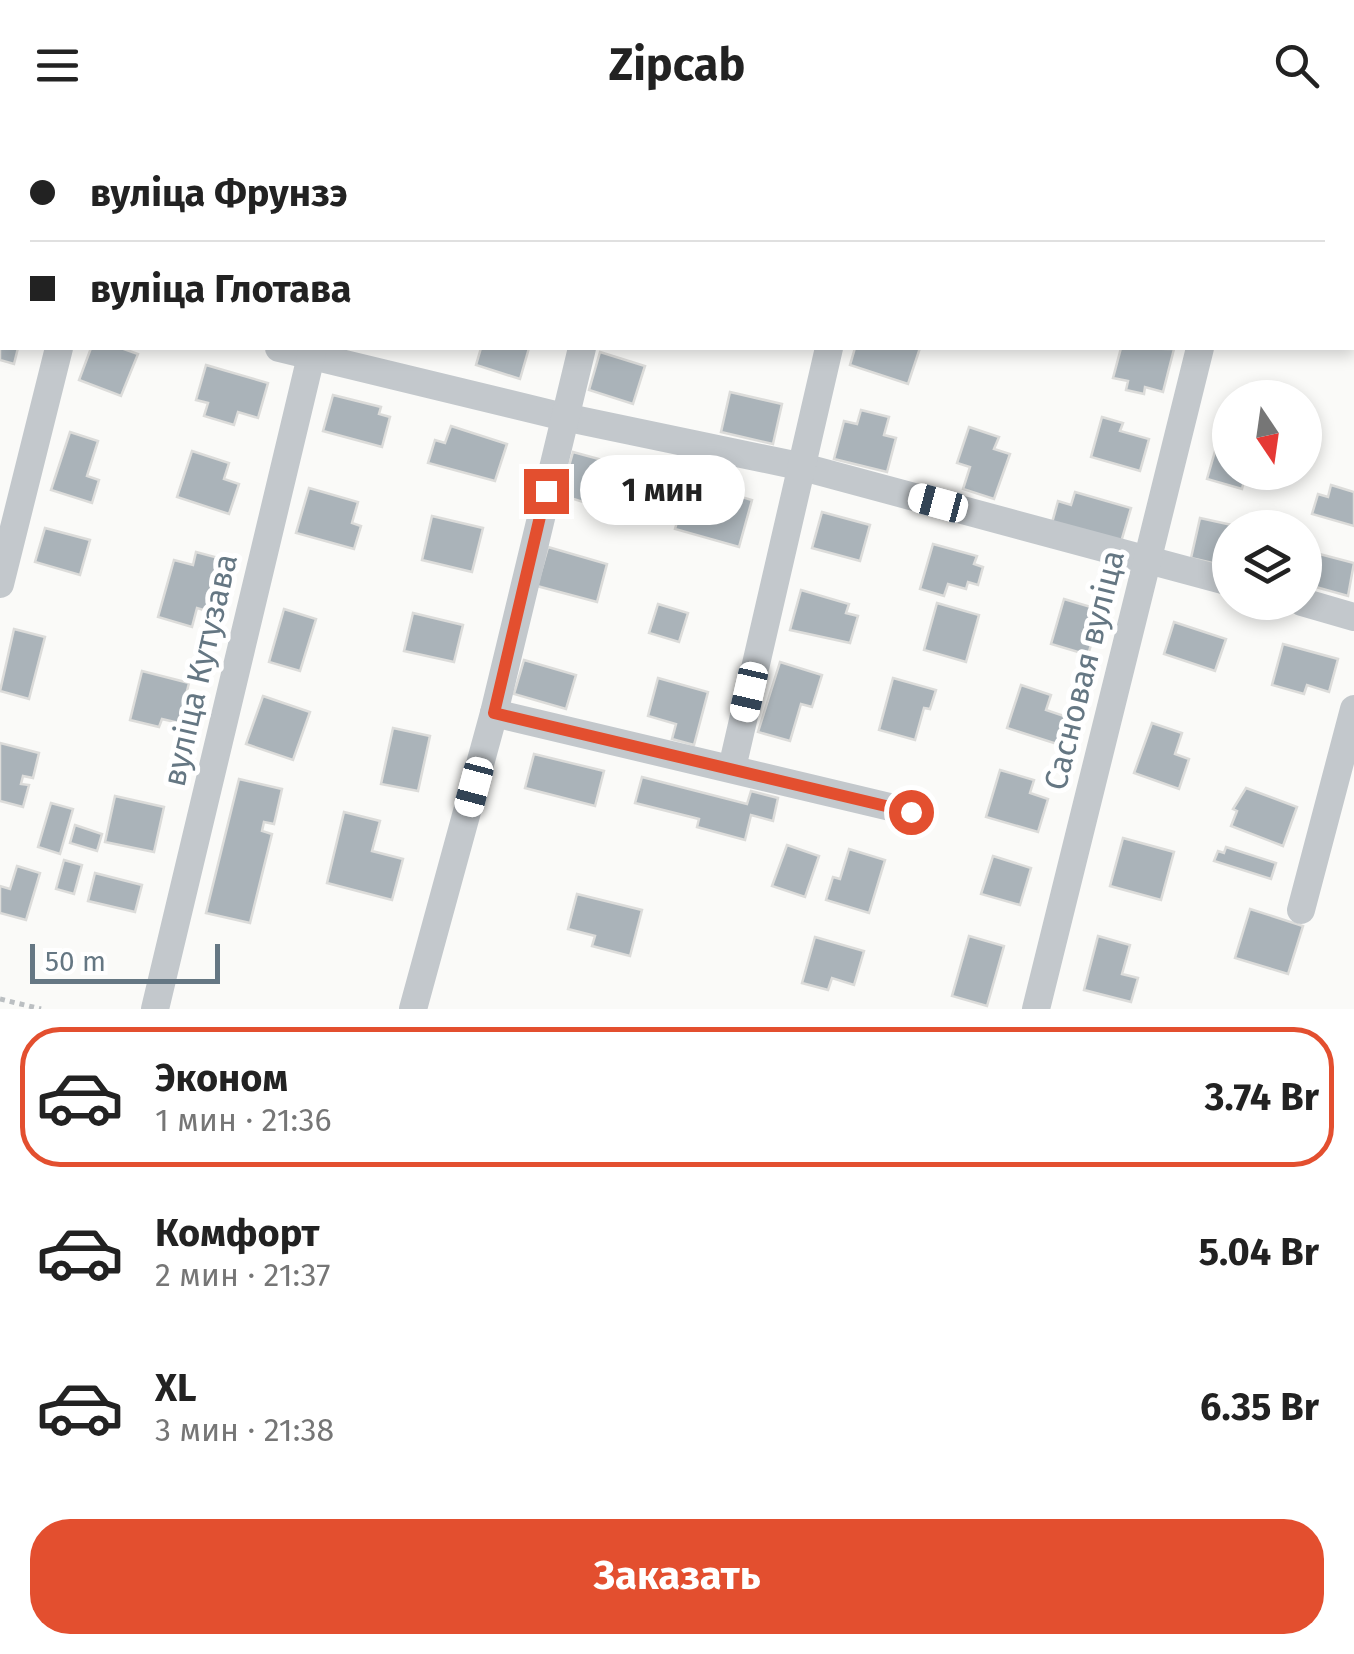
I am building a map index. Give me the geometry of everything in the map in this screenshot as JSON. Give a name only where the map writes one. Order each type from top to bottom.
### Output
[{"type":"street","points":[[0,584],[58,350]]},
{"type":"street","points":[[313,350],[564,418],[799,466],[1212,577]]},
{"type":"street","name":"вуліца Кутузава","points":[[155,1009],[313,350]]},
{"type":"street","points":[[413,1009],[494,713],[581,350]]},
{"type":"street","points":[[732,768],[828,350]]},
{"type":"street","name":"Сасновая вуліца","points":[[1036,1009],[1200,350]]},
{"type":"street","points":[[1322,608],[1354,618]]},
{"type":"street","points":[[1301,910],[1354,708]]},
{"type":"street","points":[[494,713],[911,812]]},
{"type":"path","points":[[0,999],[41,1009]]},
{"type":"building","points":[[0,350],[18,350],[14,364],[0,360]]},
{"type":"building","points":[[90,350],[127,350],[138,354],[121,396],[79,380]]},
{"type":"building","points":[[480,350],[528,350],[520,379],[476,365]]},
{"type":"building","points":[[854,350],[919,350],[908,384],[850,365]]},
{"type":"building","points":[[1120,350],[1174,350],[1163,392],[1145,387],[1144,394],[1126,390],[1128,381],[1113,378]]},
{"type":"building","points":[[600,352],[645,366],[633,404],[589,390]]},
{"type":"building","points":[[206,365],[268,383],[258,418],[238,412],[234,425],[204,416],[208,403],[196,400]]},
{"type":"building","points":[[730,392],[782,404],[773,444],[721,432]]},
{"type":"building","points":[[333,395],[381,407],[379,414],[390,417],[382,447],[323,431]]},
{"type":"building","points":[[861,410],[889,417],[884,435],[896,438],[887,472],[834,459],[844,421],[857,424]]},
{"type":"building","points":[[1102,417],[1123,423],[1120,431],[1149,439],[1140,471],[1091,457]]},
{"type":"building","points":[[451,426],[507,444],[495,481],[428,463],[435,440],[445,443]]},
{"type":"building","points":[[969,427],[999,437],[994,449],[1010,454],[994,499],[963,489],[970,467],[957,463]]},
{"type":"building","points":[[70,432],[98,441],[87,476],[99,480],[92,503],[51,490]]},
{"type":"building","points":[[192,451],[229,463],[224,479],[239,484],[229,514],[177,497]]},
{"type":"building","points":[[573,452],[621,465],[612,496],[589,490],[586,503],[561,495]]},
{"type":"building","points":[[1331,485],[1354,492],[1354,526],[1322,517],[1322,510],[1313,510],[1318,494],[1328,497]]},
{"type":"building","points":[[708,487],[752,500],[739,547],[675,529],[682,505],[701,511]]},
{"type":"building","points":[[309,488],[358,502],[352,523],[361,526],[354,549],[296,533]]},
{"type":"building","points":[[1075,492],[1131,508],[1121,542],[1052,523],[1058,501],[1071,505]]},
{"type":"building","points":[[822,512],[870,525],[860,561],[812,548]]},
{"type":"building","points":[[432,516],[483,528],[472,572],[422,560]]},
{"type":"building","points":[[1200,518],[1212,521],[1212,563],[1191,558]]},
{"type":"building","points":[[45,528],[90,540],[80,575],[35,562]]},
{"type":"building","points":[[933,544],[977,556],[974,564],[983,567],[978,585],[968,582],[966,589],[948,584],[944,596],[920,589]]},
{"type":"building","points":[[548,547],[607,564],[597,602],[537,586]]},
{"type":"building","points":[[196,552],[230,561],[224,580],[216,578],[207,611],[197,608],[192,627],[158,617],[174,560],[193,565]]},
{"type":"building","points":[[1322,555],[1354,563],[1348,596],[1322,589]]},
{"type":"building","points":[[801,590],[849,604],[846,613],[858,616],[850,643],[790,630]]},
{"type":"building","points":[[1064,599],[1101,610],[1088,655],[1051,644]]},
{"type":"building","points":[[937,603],[979,615],[966,662],[924,650]]},
{"type":"building","points":[[658,604],[688,613],[679,642],[649,633]]},
{"type":"building","points":[[284,609],[316,619],[300,671],[269,662]]},
{"type":"building","points":[[413,613],[463,625],[454,662],[404,651]]},
{"type":"building","points":[[1174,622],[1226,639],[1215,671],[1164,654]]},
{"type":"building","points":[[14,629],[45,637],[29,699],[0,691]]},
{"type":"building","points":[[1283,644],[1338,659],[1329,692],[1307,685],[1304,694],[1272,685]]},
{"type":"building","points":[[524,660],[576,675],[566,709],[514,694]]},
{"type":"building","points":[[780,662],[822,675],[812,707],[801,704],[790,741],[758,732]]},
{"type":"building","points":[[142,671],[189,683],[179,723],[162,719],[159,727],[130,720]]},
{"type":"building","points":[[658,678],[708,692],[694,745],[672,739],[676,724],[648,716]]},
{"type":"building","points":[[893,678],[936,690],[930,709],[924,708],[915,740],[879,730]]},
{"type":"building","points":[[1021,685],[1051,695],[1046,710],[1067,717],[1057,744],[1007,728]]},
{"type":"building","points":[[263,696],[310,712],[293,760],[246,744]]},
{"type":"building","points":[[1152,723],[1182,733],[1175,754],[1189,759],[1179,789],[1134,773]]},
{"type":"building","points":[[393,728],[430,736],[418,791],[381,784]]},
{"type":"building","points":[[0,743],[39,753],[33,778],[23,776],[21,784],[29,785],[23,807],[0,801]]},
{"type":"building","points":[[534,754],[604,771],[595,806],[525,788]]},
{"type":"building","points":[[1000,770],[1034,780],[1030,793],[1048,799],[1038,832],[986,817]]},
{"type":"building","points":[[642,777],[747,804],[751,791],[778,798],[773,821],[751,815],[745,840],[697,827],[699,819],[635,803]]},
{"type":"building","points":[[239,779],[282,789],[274,824],[264,822],[262,831],[272,834],[250,923],[206,913]]},
{"type":"building","points":[[1246,788],[1297,807],[1283,846],[1231,826],[1237,811],[1233,809]]},
{"type":"building","points":[[115,796],[164,807],[154,852],[105,842]]},
{"type":"building","points":[[51,803],[73,809],[60,854],[38,847]]},
{"type":"building","points":[[344,812],[380,821],[372,851],[403,859],[392,900],[327,883]]},
{"type":"building","points":[[75,825],[102,834],[97,851],[70,843]]},
{"type":"building","points":[[1123,838],[1174,852],[1161,900],[1110,886]]},
{"type":"building","points":[[787,845],[819,856],[805,897],[772,886]]},
{"type":"building","points":[[1226,847],[1276,863],[1271,879],[1214,861],[1218,851],[1224,853]]},
{"type":"building","points":[[849,849],[885,860],[869,913],[826,900],[833,877],[840,879]]},
{"type":"building","points":[[993,856],[1031,868],[1020,905],[981,894]]},
{"type":"building","points":[[64,860],[82,865],[74,894],[56,889]]},
{"type":"building","points":[[17,866],[40,873],[26,920],[0,913],[0,886],[10,889]]},
{"type":"building","points":[[95,873],[142,885],[135,912],[88,901]]},
{"type":"building","points":[[577,894],[642,910],[630,956],[592,946],[595,936],[568,929]]},
{"type":"building","points":[[1250,909],[1303,926],[1288,974],[1235,958]]},
{"type":"building","points":[[969,936],[1004,946],[987,1006],[952,996]]},
{"type":"building","points":[[1098,936],[1130,945],[1122,974],[1138,978],[1131,1002],[1084,990]]},
{"type":"building","points":[[815,937],[864,951],[854,985],[832,978],[828,990],[802,983]]},
{"type":"route","points":[[546,491],[494,713],[911,812]]}]
